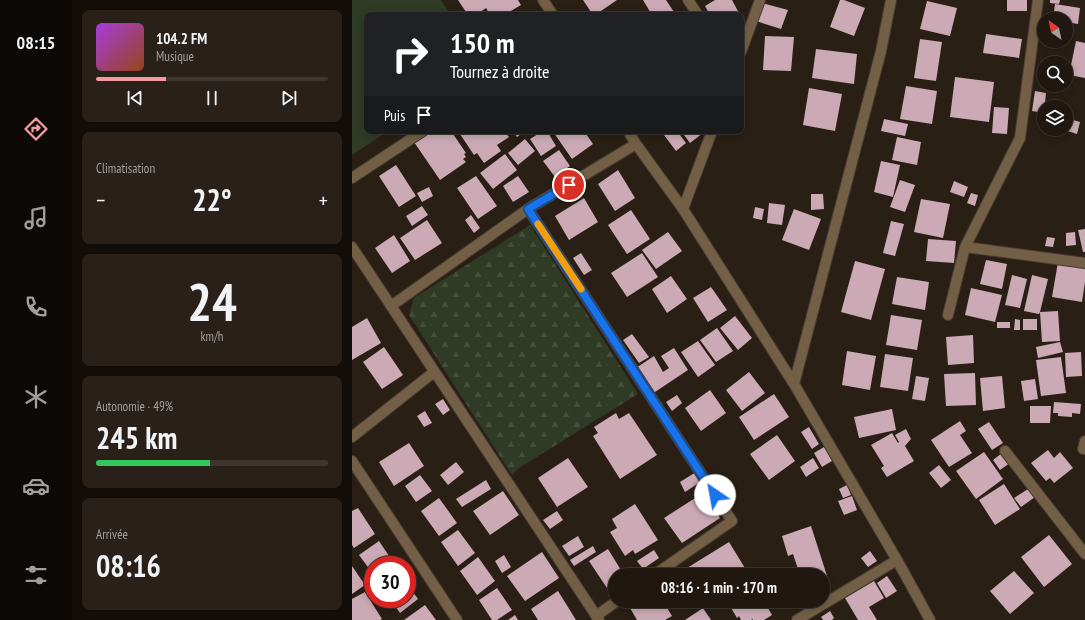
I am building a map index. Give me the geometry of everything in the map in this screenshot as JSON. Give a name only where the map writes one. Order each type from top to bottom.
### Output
[{"type":"street","points":[[543,0],[551,12]]},
{"type":"street","points":[[688,0],[696,12]]},
{"type":"street","points":[[751,0],[756,12]]},
{"type":"street","points":[[744,44],[760,0]]},
{"type":"street","points":[[794,384],[881,51],[891,0]]},
{"type":"street","points":[[948,315],[965,247],[1020,138],[1038,0]]},
{"type":"street","points":[[352,178],[418,134]]},
{"type":"street","points":[[630,134],[683,209],[794,384],[897,560],[930,620]]},
{"type":"street","points":[[683,209],[711,134]]},
{"type":"street","points":[[391,306],[528,209],[636,144]]},
{"type":"street","points":[[528,209],[732,521],[664,568]]},
{"type":"street","points":[[352,247],[597,618],[609,608]]},
{"type":"street","points":[[965,247],[1085,263]]},
{"type":"street","points":[[352,437],[434,372]]},
{"type":"street","points":[[1085,441],[1083,449],[1085,449]]},
{"type":"street","points":[[1005,451],[1085,554]]},
{"type":"street","points":[[352,461],[457,620]]},
{"type":"street","points":[[797,620],[897,560]]},
{"type":"green space","points":[[352,0],[441,0],[449,12],[364,12],[364,134],[384,134],[352,155]]},
{"type":"green space","points":[[530,225],[638,394],[519,468],[512,475],[409,315],[414,298]]},
{"type":"building","points":[[458,0],[518,0],[521,5],[509,12],[488,12],[486,8],[480,12],[466,12]]},
{"type":"building","points":[[583,0],[617,0],[599,12],[591,12]]},
{"type":"building","points":[[643,0],[666,0],[674,12],[650,12]]},
{"type":"building","points":[[715,0],[732,0],[738,12],[708,12],[705,6]]},
{"type":"building","points":[[840,0],[844,0],[865,8],[854,36],[830,27]]},
{"type":"building","points":[[1007,0],[1027,0],[1027,11],[1007,11]]},
{"type":"building","points":[[1050,0],[1060,0],[1059,4],[1050,3]]},
{"type":"building","points":[[927,1],[957,8],[950,36],[920,29]]},
{"type":"building","points":[[762,3],[788,10],[781,29],[756,21]]},
{"type":"building","points":[[1055,4],[1080,8],[1078,24],[1073,23],[1073,12],[1054,12]]},
{"type":"building","points":[[986,34],[1022,39],[1019,58],[983,53]]},
{"type":"building","points":[[765,36],[794,37],[791,71],[763,70]]},
{"type":"building","points":[[920,39],[942,42],[936,81],[914,78]]},
{"type":"building","points":[[1076,41],[1085,43],[1085,78],[1073,76],[1073,56]]},
{"type":"building","points":[[816,49],[857,54],[854,84],[812,78]]},
{"type":"building","points":[[955,77],[994,82],[989,122],[950,117]]},
{"type":"building","points":[[906,86],[937,91],[932,124],[900,119]]},
{"type":"building","points":[[809,88],[842,94],[835,131],[803,125]]},
{"type":"building","points":[[1035,91],[1046,93],[1045,100],[1037,100],[1037,112],[1032,111]]},
{"type":"building","points":[[994,107],[1009,108],[1007,134],[992,133]]},
{"type":"building","points":[[884,119],[908,124],[905,136],[881,131]]},
{"type":"building","points":[[1073,120],[1080,122],[1077,134],[1073,133]]},
{"type":"building","points":[[426,134],[453,134],[466,153],[464,154],[466,157],[463,159],[466,162],[440,180],[414,142]]},
{"type":"building","points":[[460,134],[506,134],[509,137],[497,145],[501,151],[484,163],[477,153],[474,155]]},
{"type":"building","points":[[538,134],[549,134],[556,146],[541,156],[530,139]]},
{"type":"building","points":[[555,134],[586,134],[593,144],[572,159]]},
{"type":"building","points":[[663,134],[679,134],[686,143],[676,151]]},
{"type":"building","points":[[683,134],[702,134],[690,143]]},
{"type":"building","points":[[897,137],[921,142],[917,165],[892,160]]},
{"type":"building","points":[[525,139],[535,151],[518,165],[508,153]]},
{"type":"building","points":[[559,150],[570,166],[555,177],[543,161]]},
{"type":"building","points":[[505,154],[517,170],[493,189],[480,173]]},
{"type":"building","points":[[881,161],[900,165],[893,197],[874,192]]},
{"type":"building","points":[[396,165],[416,196],[399,207],[379,176]]},
{"type":"building","points":[[618,170],[635,198],[615,211],[598,184]]},
{"type":"building","points":[[476,176],[497,206],[478,219],[457,188]]},
{"type":"building","points":[[518,176],[529,192],[513,202],[503,186]]},
{"type":"building","points":[[900,180],[915,185],[905,212],[890,207]]},
{"type":"building","points":[[954,181],[968,187],[964,197],[950,192]]},
{"type":"building","points":[[429,187],[433,196],[422,202],[417,193]]},
{"type":"building","points":[[971,193],[978,195],[975,206],[967,203]]},
{"type":"building","points":[[811,194],[823,194],[824,209],[811,210]]},
{"type":"building","points":[[584,198],[598,222],[569,240],[555,216]]},
{"type":"building","points":[[921,199],[950,204],[943,238],[914,232]]},
{"type":"building","points":[[769,203],[785,205],[782,225],[767,223]]},
{"type":"building","points":[[422,206],[428,215],[412,226],[406,216]]},
{"type":"building","points":[[755,207],[764,209],[762,220],[753,218]]},
{"type":"building","points":[[794,209],[821,219],[809,250],[782,240]]},
{"type":"building","points":[[631,210],[650,239],[627,254],[608,225]]},
{"type":"building","points":[[471,215],[480,228],[474,233],[465,220]]},
{"type":"building","points":[[427,220],[442,243],[415,260],[400,238]]},
{"type":"building","points":[[891,221],[904,224],[895,256],[883,253]]},
{"type":"building","points":[[1085,229],[1085,252],[1083,252],[1078,230]]},
{"type":"building","points":[[668,232],[682,251],[656,269],[642,250]]},
{"type":"building","points":[[1075,232],[1076,245],[1066,246],[1066,233]]},
{"type":"building","points":[[394,235],[410,261],[392,273],[375,248]]},
{"type":"building","points":[[1047,237],[1055,238],[1053,247],[1045,246]]},
{"type":"building","points":[[928,239],[956,241],[954,263],[926,261]]},
{"type":"building","points":[[581,253],[592,270],[584,275],[573,258]]},
{"type":"building","points":[[642,253],[658,277],[627,297],[611,273]]},
{"type":"building","points":[[986,260],[1007,264],[1002,289],[980,284]]},
{"type":"building","points":[[855,261],[885,269],[871,320],[841,312]]},
{"type":"building","points":[[1058,262],[1085,266],[1085,282],[1082,302],[1052,297]]},
{"type":"building","points":[[1012,275],[1027,279],[1020,308],[1005,305]]},
{"type":"building","points":[[1032,275],[1048,279],[1039,314],[1024,311]]},
{"type":"building","points":[[671,276],[687,299],[667,313],[652,289]]},
{"type":"building","points":[[897,277],[929,282],[925,310],[892,304]]},
{"type":"building","points":[[711,287],[727,310],[708,322],[693,298]]},
{"type":"building","points":[[971,288],[1002,295],[995,322],[965,315]]},
{"type":"building","points":[[1058,311],[1060,341],[1042,342],[1040,312]]},
{"type":"building","points":[[891,315],[922,320],[917,350],[886,345]]},
{"type":"building","points":[[735,316],[752,338],[738,350],[720,328]]},
{"type":"building","points":[[367,318],[381,343],[352,360],[352,327]]},
{"type":"building","points":[[1015,319],[1020,320],[1020,330],[1014,330]]},
{"type":"building","points":[[1023,319],[1037,319],[1037,330],[1023,330]]},
{"type":"building","points":[[997,322],[1010,322],[1010,328],[997,328]]},
{"type":"building","points":[[717,328],[733,351],[716,362],[700,340]]},
{"type":"building","points":[[632,334],[649,357],[639,363],[623,340]]},
{"type":"building","points":[[973,335],[974,363],[948,365],[946,337]]},
{"type":"building","points":[[698,341],[715,365],[698,377],[681,352]]},
{"type":"building","points":[[1060,342],[1063,352],[1038,358],[1036,347]]},
{"type":"building","points":[[384,347],[403,375],[382,389],[363,362]]},
{"type":"building","points":[[674,348],[688,370],[652,394],[636,368],[654,356],[663,372],[669,368],[661,356]]},
{"type":"building","points":[[847,351],[876,356],[870,390],[842,385]]},
{"type":"building","points":[[1081,352],[1082,376],[1066,377],[1065,353]]},
{"type":"building","points":[[885,354],[913,358],[908,391],[880,387]]},
{"type":"building","points":[[1061,357],[1066,393],[1041,396],[1036,360]]},
{"type":"building","points":[[749,372],[765,393],[742,411],[726,390]]},
{"type":"building","points":[[975,373],[976,405],[946,406],[944,374]]},
{"type":"building","points":[[916,376],[929,378],[925,401],[912,399]]},
{"type":"building","points":[[1002,376],[1005,408],[983,411],[980,378]]},
{"type":"building","points":[[1035,379],[1038,399],[1024,401],[1021,381]]},
{"type":"building","points":[[710,390],[726,413],[701,431],[685,408]]},
{"type":"building","points":[[774,394],[789,417],[754,440],[739,417]]},
{"type":"building","points":[[677,395],[682,403],[672,411],[666,402]]},
{"type":"building","points":[[443,399],[450,410],[443,415],[435,404]]},
{"type":"building","points":[[1054,402],[1081,404],[1080,414],[1072,413],[1072,417],[1058,416],[1058,413],[1053,413]]},
{"type":"building","points":[[1030,406],[1051,406],[1050,423],[1030,423]]},
{"type":"building","points":[[892,409],[896,430],[859,438],[854,417]]},
{"type":"building","points":[[425,411],[432,423],[424,427],[417,416]]},
{"type":"building","points":[[616,413],[619,419],[629,413],[657,455],[620,479],[593,436],[598,433],[594,427]]},
{"type":"building","points":[[960,421],[966,431],[960,435],[972,453],[949,467],[931,440]]},
{"type":"building","points":[[989,422],[1003,443],[992,450],[978,429]]},
{"type":"building","points":[[809,427],[819,444],[812,449],[801,432]]},
{"type":"building","points":[[906,429],[911,439],[905,446],[914,461],[887,477],[881,468],[884,466],[871,445],[892,433],[898,443],[899,442],[895,435]]},
{"type":"building","points":[[777,435],[795,461],[769,480],[750,454]]},
{"type":"building","points":[[409,443],[424,466],[394,486],[379,462]]},
{"type":"building","points":[[824,447],[832,461],[822,467],[814,453]]},
{"type":"building","points":[[1048,450],[1054,458],[1060,452],[1073,468],[1054,483],[1050,478],[1046,481],[1031,463]]},
{"type":"building","points":[[984,452],[1003,479],[976,499],[956,471]]},
{"type":"building","points":[[1002,453],[1010,463],[1000,470],[993,460]]},
{"type":"building","points":[[568,458],[588,487],[557,507],[538,478]]},
{"type":"building","points":[[813,458],[819,468],[806,477],[800,467]]},
{"type":"building","points":[[456,462],[464,472],[448,485],[440,475]]},
{"type":"building","points":[[939,465],[951,480],[941,488],[929,473]]},
{"type":"building","points":[[696,472],[702,481],[685,492],[680,482]]},
{"type":"building","points":[[420,475],[432,491],[416,502],[405,486]]},
{"type":"building","points":[[486,480],[491,489],[462,507],[456,499]]},
{"type":"building","points":[[1004,484],[1020,509],[995,525],[979,500]]},
{"type":"building","points":[[847,485],[851,495],[843,498],[839,489]]},
{"type":"building","points":[[1028,489],[1035,497],[1021,507],[1014,498]]},
{"type":"building","points":[[503,491],[519,515],[490,535],[473,511]]},
{"type":"building","points":[[703,493],[720,518],[682,543],[664,518]]},
{"type":"building","points":[[852,496],[857,510],[844,515],[838,501]]},
{"type":"building","points":[[439,498],[457,523],[439,536],[421,511]]},
{"type":"building","points":[[635,504],[658,540],[635,554],[633,550],[625,556],[610,532],[617,528],[612,519]]},
{"type":"building","points":[[358,508],[375,534],[354,548],[352,545],[352,511]]},
{"type":"building","points":[[557,511],[563,520],[550,529],[543,520]]},
{"type":"building","points":[[811,526],[824,568],[798,568],[793,554],[788,556],[782,536]]},
{"type":"building","points":[[458,530],[475,553],[458,566],[441,542]]},
{"type":"building","points":[[1049,535],[1072,564],[1044,587],[1021,557]]},
{"type":"building","points":[[578,536],[584,547],[569,556],[562,546]]},
{"type":"building","points":[[379,541],[389,556],[364,556],[364,562],[359,555]]},
{"type":"building","points":[[729,542],[745,568],[687,568]]},
{"type":"building","points":[[593,546],[596,552],[574,566],[570,560]]},
{"type":"building","points":[[608,549],[620,568],[608,568],[607,588],[589,561]]},
{"type":"building","points":[[654,550],[659,558],[644,568],[642,568],[637,561]]},
{"type":"building","points":[[870,551],[877,561],[868,567],[861,558]]},
{"type":"building","points":[[542,552],[559,578],[525,601],[507,576]]},
{"type":"building","points":[[504,555],[511,567],[502,573],[495,561]]},
{"type":"building","points":[[478,557],[495,581],[477,595],[460,571]]},
{"type":"building","points":[[352,566],[364,586],[352,594]]},
{"type":"building","points":[[1014,571],[1034,593],[1010,614],[990,591]]},
{"type":"building","points":[[887,576],[897,591],[886,598],[877,583]]},
{"type":"building","points":[[874,581],[884,598],[869,607],[877,620],[858,620],[845,598]]},
{"type":"building","points":[[497,588],[512,610],[497,620],[492,620],[479,600]]},
{"type":"building","points":[[558,591],[576,620],[538,620],[531,609]]},
{"type":"building","points":[[364,593],[364,608],[375,608],[382,619],[352,620],[352,599]]},
{"type":"building","points":[[425,605],[436,620],[404,620]]},
{"type":"building","points":[[396,608],[406,608],[400,613]]},
{"type":"building","points":[[630,608],[667,608],[672,616],[665,620],[637,620]]},
{"type":"building","points":[[703,608],[711,620],[685,620]]},
{"type":"building","points":[[731,608],[768,608],[772,615],[764,620],[741,620],[739,616],[737,618]]},
{"type":"building","points":[[830,611],[834,618],[832,620],[823,620],[821,617]]},
{"type":"building","points":[[515,615],[518,620],[508,620]]},
{"type":"slow traffic","points":[[538,224],[581,289]]},
{"type":"route","points":[[569,185],[528,209],[715,495]]}]
